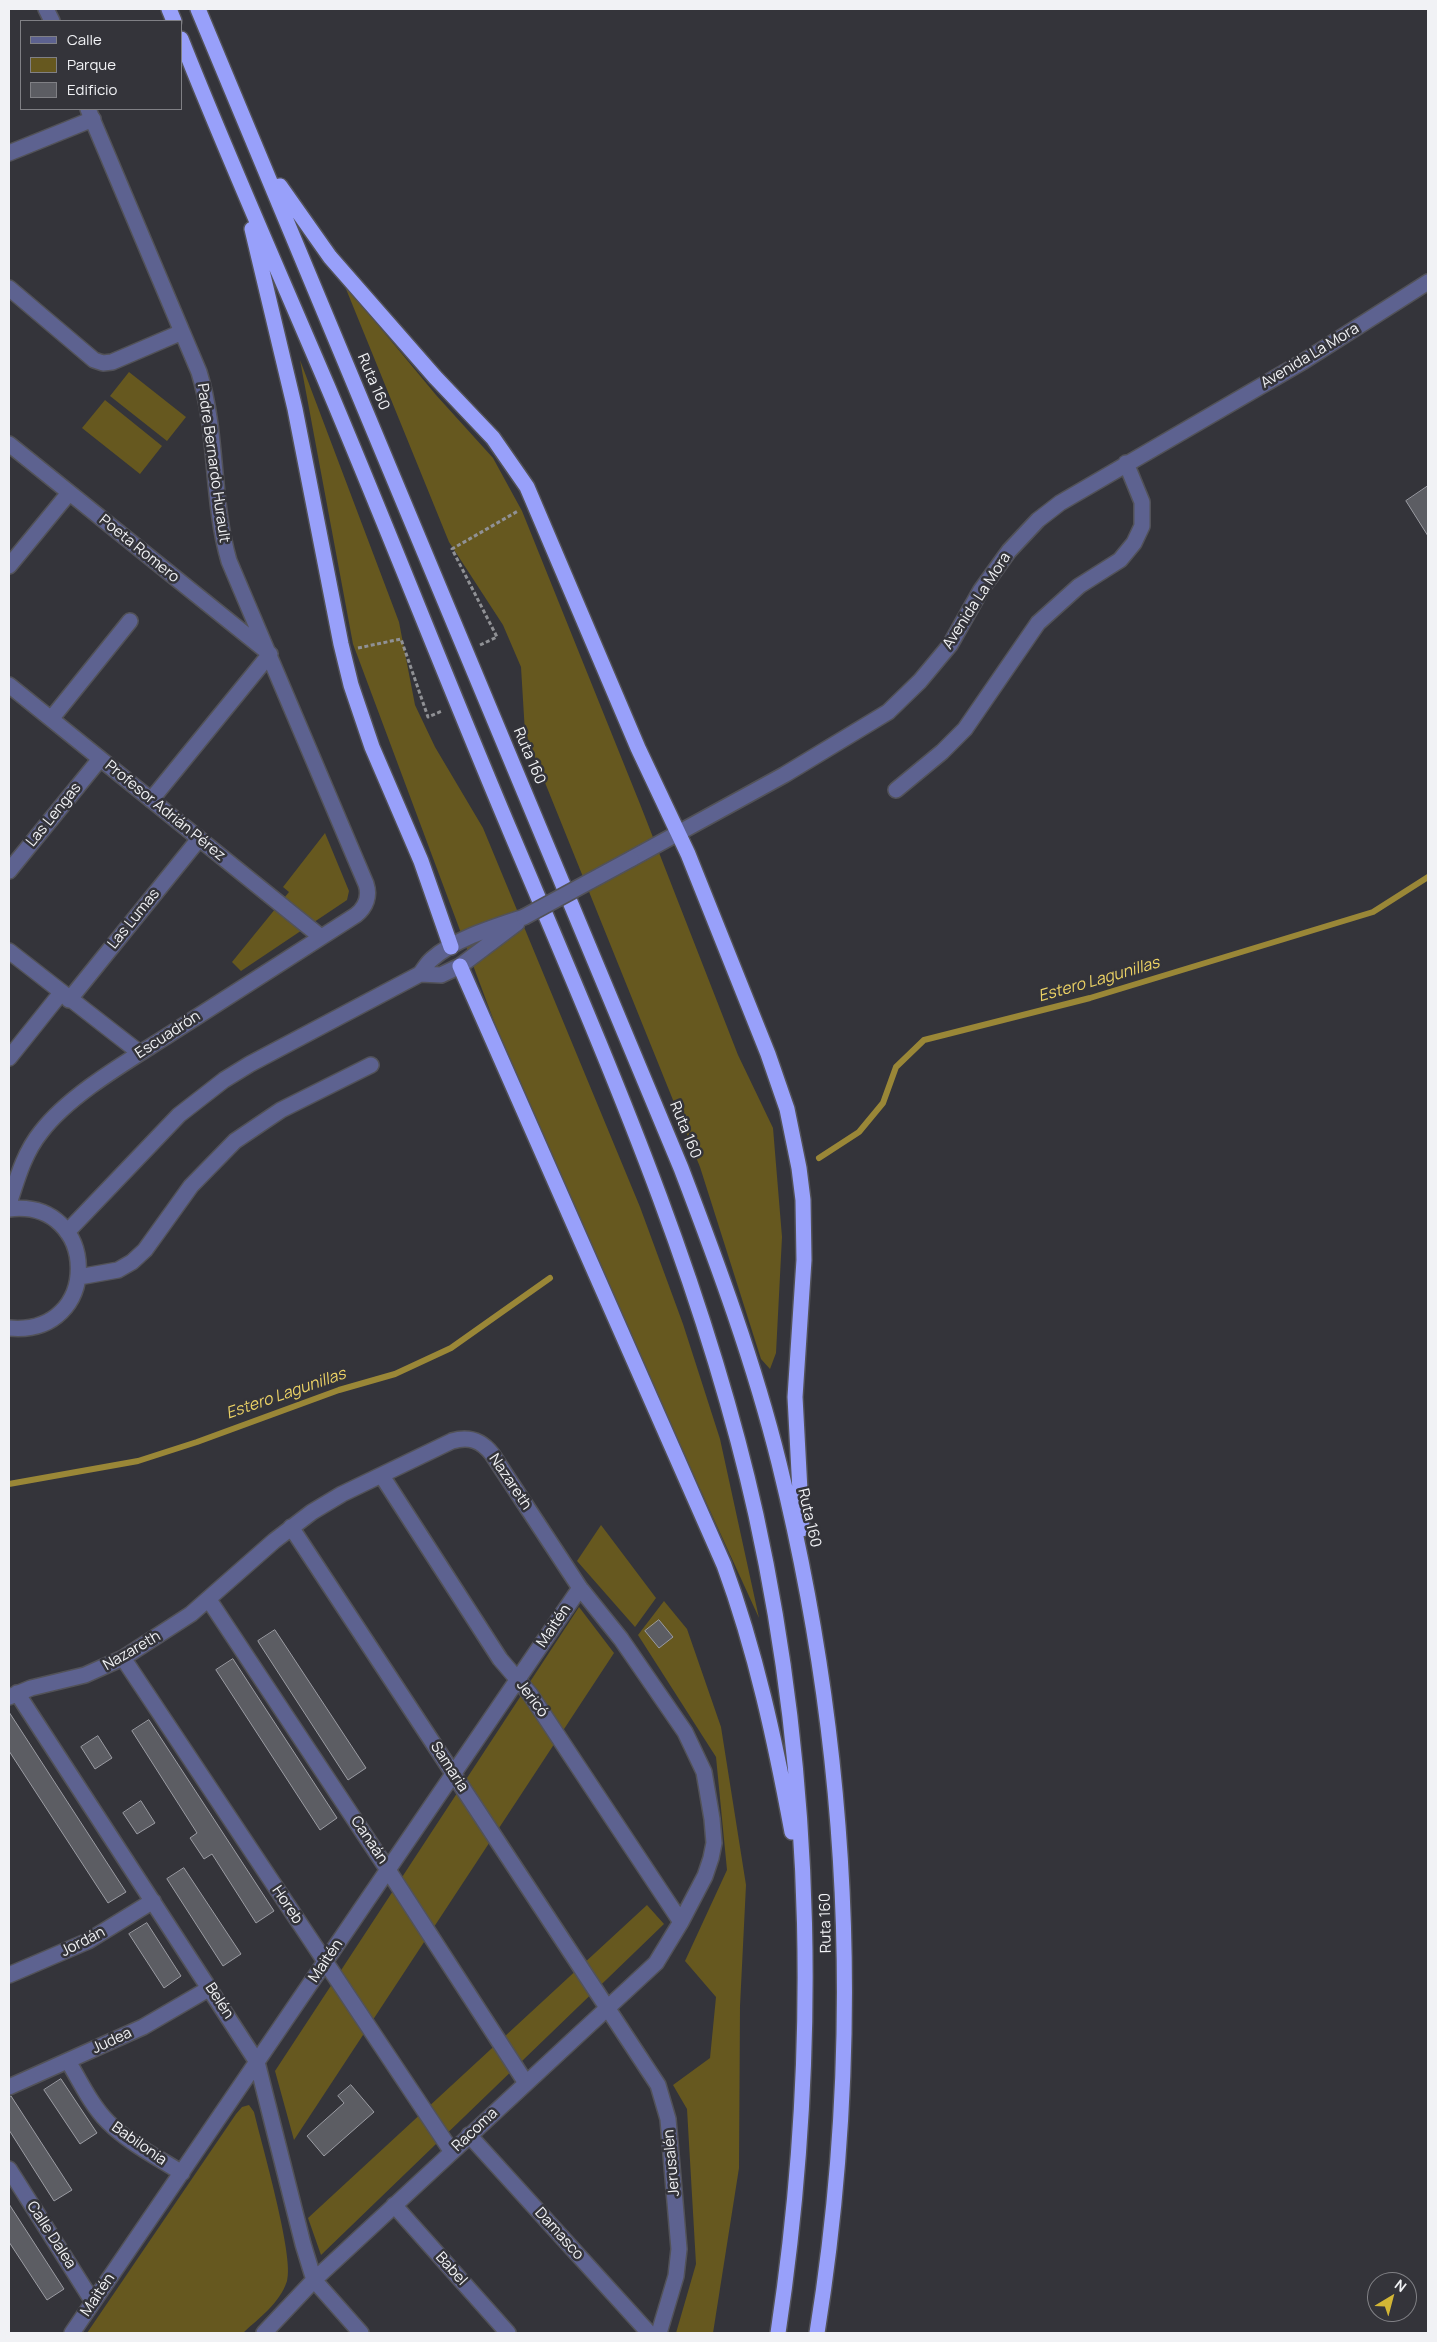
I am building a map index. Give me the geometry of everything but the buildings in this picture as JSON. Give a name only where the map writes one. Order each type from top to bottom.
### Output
[{"type":"highway","name":"Ruta 160","points":[[198,9],[650,1090],[720,1272],[750,1360],[779,1462],[808,1595],[833,1753],[843,1866],[845,1945],[843,2092],[839,2166],[817,2333]]},
{"type":"highway","name":"Ruta 160","points":[[182,41],[330,391],[648,1163],[698,1302],[721,1377],[757,1522],[778,1633],[796,1772],[804,1893],[806,2010],[802,2116],[792,2230],[778,2333]]},
{"type":"highway","points":[[259,153],[290,202],[330,258],[435,377],[493,438],[527,487],[638,748],[679,833],[778,1081],[787,1109],[799,1168],[803,1200],[804,1260],[795,1397],[800,1509],[808,1595]]},
{"type":"highway","points":[[234,167],[255,237],[284,358],[341,644],[351,685],[372,747],[421,861],[451,947]]},
{"type":"highway","points":[[460,966],[728,1574],[741,1610],[760,1679],[780,1764],[804,1893]]},
{"type":"street","points":[[9,153],[90,114]]},
{"type":"street","name":"Padre Bernardo Hurault","points":[[90,114],[199,372],[206,399],[222,538],[234,572],[366,884],[366,901]]},
{"type":"street","name":"Avenida La Mora","points":[[524,917],[801,765],[888,712],[920,681],[946,651],[981,590],[1023,535],[1060,503],[1304,361],[1428,282]]},
{"type":"street","points":[[9,288],[94,360],[103,363],[112,362],[182,332]]},
{"type":"street","name":"Poeta Romero","points":[[9,444],[270,654]]},
{"type":"street","points":[[896,790],[942,752],[965,729],[1038,623],[1080,586],[1120,560],[1134,543],[1142,526],[1142,502],[1126,463]]},
{"type":"street","points":[[9,566],[69,493]]},
{"type":"street","points":[[51,719],[130,621]]},
{"type":"street","points":[[151,800],[270,654]]},
{"type":"street","name":"Profesor Adrián Pérez","points":[[9,685],[321,937]]},
{"type":"street","name":"Las Lengas","points":[[9,871],[100,758]]},
{"type":"street","name":"Las Lumas","points":[[9,1058],[65,996],[199,839]]},
{"type":"street","name":"Escuadrón","points":[[9,1204],[26,1156],[41,1131],[63,1108],[140,1053],[360,911],[366,901]]},
{"type":"street","points":[[67,1232],[160,1134],[205,1093],[250,1064],[420,974],[432,959],[451,947],[484,930],[524,917]]},
{"type":"street","points":[[420,974],[441,974],[460,966],[524,917]]},
{"type":"street","points":[[9,951],[140,1053]]},
{"type":"street","points":[[79,1278],[118,1270],[132,1262],[145,1250],[191,1186],[235,1141],[281,1110],[371,1065]]},
{"type":"street","points":[[9,1209],[24,1208],[50,1217],[67,1232],[79,1258],[77,1287],[68,1304],[54,1318],[37,1326],[9,1328]]},
{"type":"street","name":"Nazareth","points":[[13,1695],[85,1675],[123,1658],[181,1622],[209,1600],[291,1527],[327,1502],[452,1441],[466,1438],[480,1442],[492,1454],[580,1588],[621,1639],[680,1724],[704,1772],[710,1800],[714,1843],[709,1868],[681,1922]]},
{"type":"street","name":"Jericó","points":[[382,1476],[500,1659],[530,1694],[681,1922]]},
{"type":"street","name":"Samaria","points":[[291,1527],[606,2008]]},
{"type":"street","name":"Maitén","points":[[72,2333],[580,1588]]},
{"type":"street","name":"Canaán","points":[[209,1600],[526,2082]]},
{"type":"street","name":"Horeb","points":[[123,1658],[452,2152]]},
{"type":"street","name":"Belén","points":[[13,1695],[153,1901],[258,2062],[303,2244],[314,2280],[361,2333]]},
{"type":"street","name":"Jordán","points":[[9,1975],[88,1941],[153,1901]]},
{"type":"street","name":"Racoma","points":[[264,2333],[314,2280],[656,1962],[681,1922]]},
{"type":"street","name":"Judea","points":[[9,2087],[143,2027],[210,1988]]},
{"type":"street","name":"Jerusalén","points":[[606,2008],[658,2085],[668,2119],[679,2249],[676,2276],[659,2333]]},
{"type":"street","name":"Babilonia","points":[[68,2061],[92,2101],[108,2122],[119,2132],[182,2173]]},
{"type":"street","name":"Damasco","points":[[469,2135],[649,2333]]},
{"type":"street","name":"Calle Dalea","points":[[9,2169],[94,2302]]},
{"type":"street","name":"Babel","points":[[394,2206],[508,2333]]},
{"type":"path","points":[[467,653],[497,637],[452,549],[522,509]]},
{"type":"path","points":[[358,649],[401,639],[428,717],[458,705]]},
{"type":"green space","points":[[344,284],[436,395],[493,458],[522,511],[640,804],[738,1055],[773,1128],[782,1237],[776,1353],[770,1369],[761,1359],[700,1167],[525,733],[521,667],[503,625],[449,542]]},
{"type":"green space","points":[[300,360],[399,622],[415,705],[435,747],[483,828],[640,1207],[683,1324],[720,1439],[759,1618],[653,1386],[495,1024],[353,644]]},
{"type":"green space","points":[[129,372],[186,417],[167,441],[110,396]]},
{"type":"green space","points":[[105,400],[162,446],[140,474],[82,428]]},
{"type":"green space","points":[[325,833],[349,891],[347,900],[241,971],[232,962],[289,892],[283,887]]},
{"type":"green space","points":[[601,1525],[656,1598],[635,1627],[577,1561]]},
{"type":"green space","points":[[664,1601],[687,1629],[721,1727],[746,1885],[740,2006],[739,2168],[713,2333],[676,2333],[696,2264],[687,2109],[673,2085],[710,2058],[716,1997],[685,1961],[727,1870],[716,1757],[638,1635]]},
{"type":"green space","points":[[579,1607],[614,1653],[294,2140],[275,2071]]},
{"type":"green space","points":[[647,1905],[664,1924],[321,2255],[308,2218]]},
{"type":"green space","points":[[249,2105],[254,2112],[282,2225],[288,2268],[284,2289],[268,2310],[243,2333],[87,2333],[236,2114],[242,2107]]},
{"type":"waterway","name":"Estero Lagunillas","points":[[819,1158],[859,1132],[883,1103],[896,1067],[924,1040],[1090,998],[1373,912],[1428,877]]},
{"type":"waterway","name":"Estero Lagunillas","points":[[9,1484],[138,1461],[197,1442],[339,1390],[395,1374],[451,1348],[550,1278]]}]
